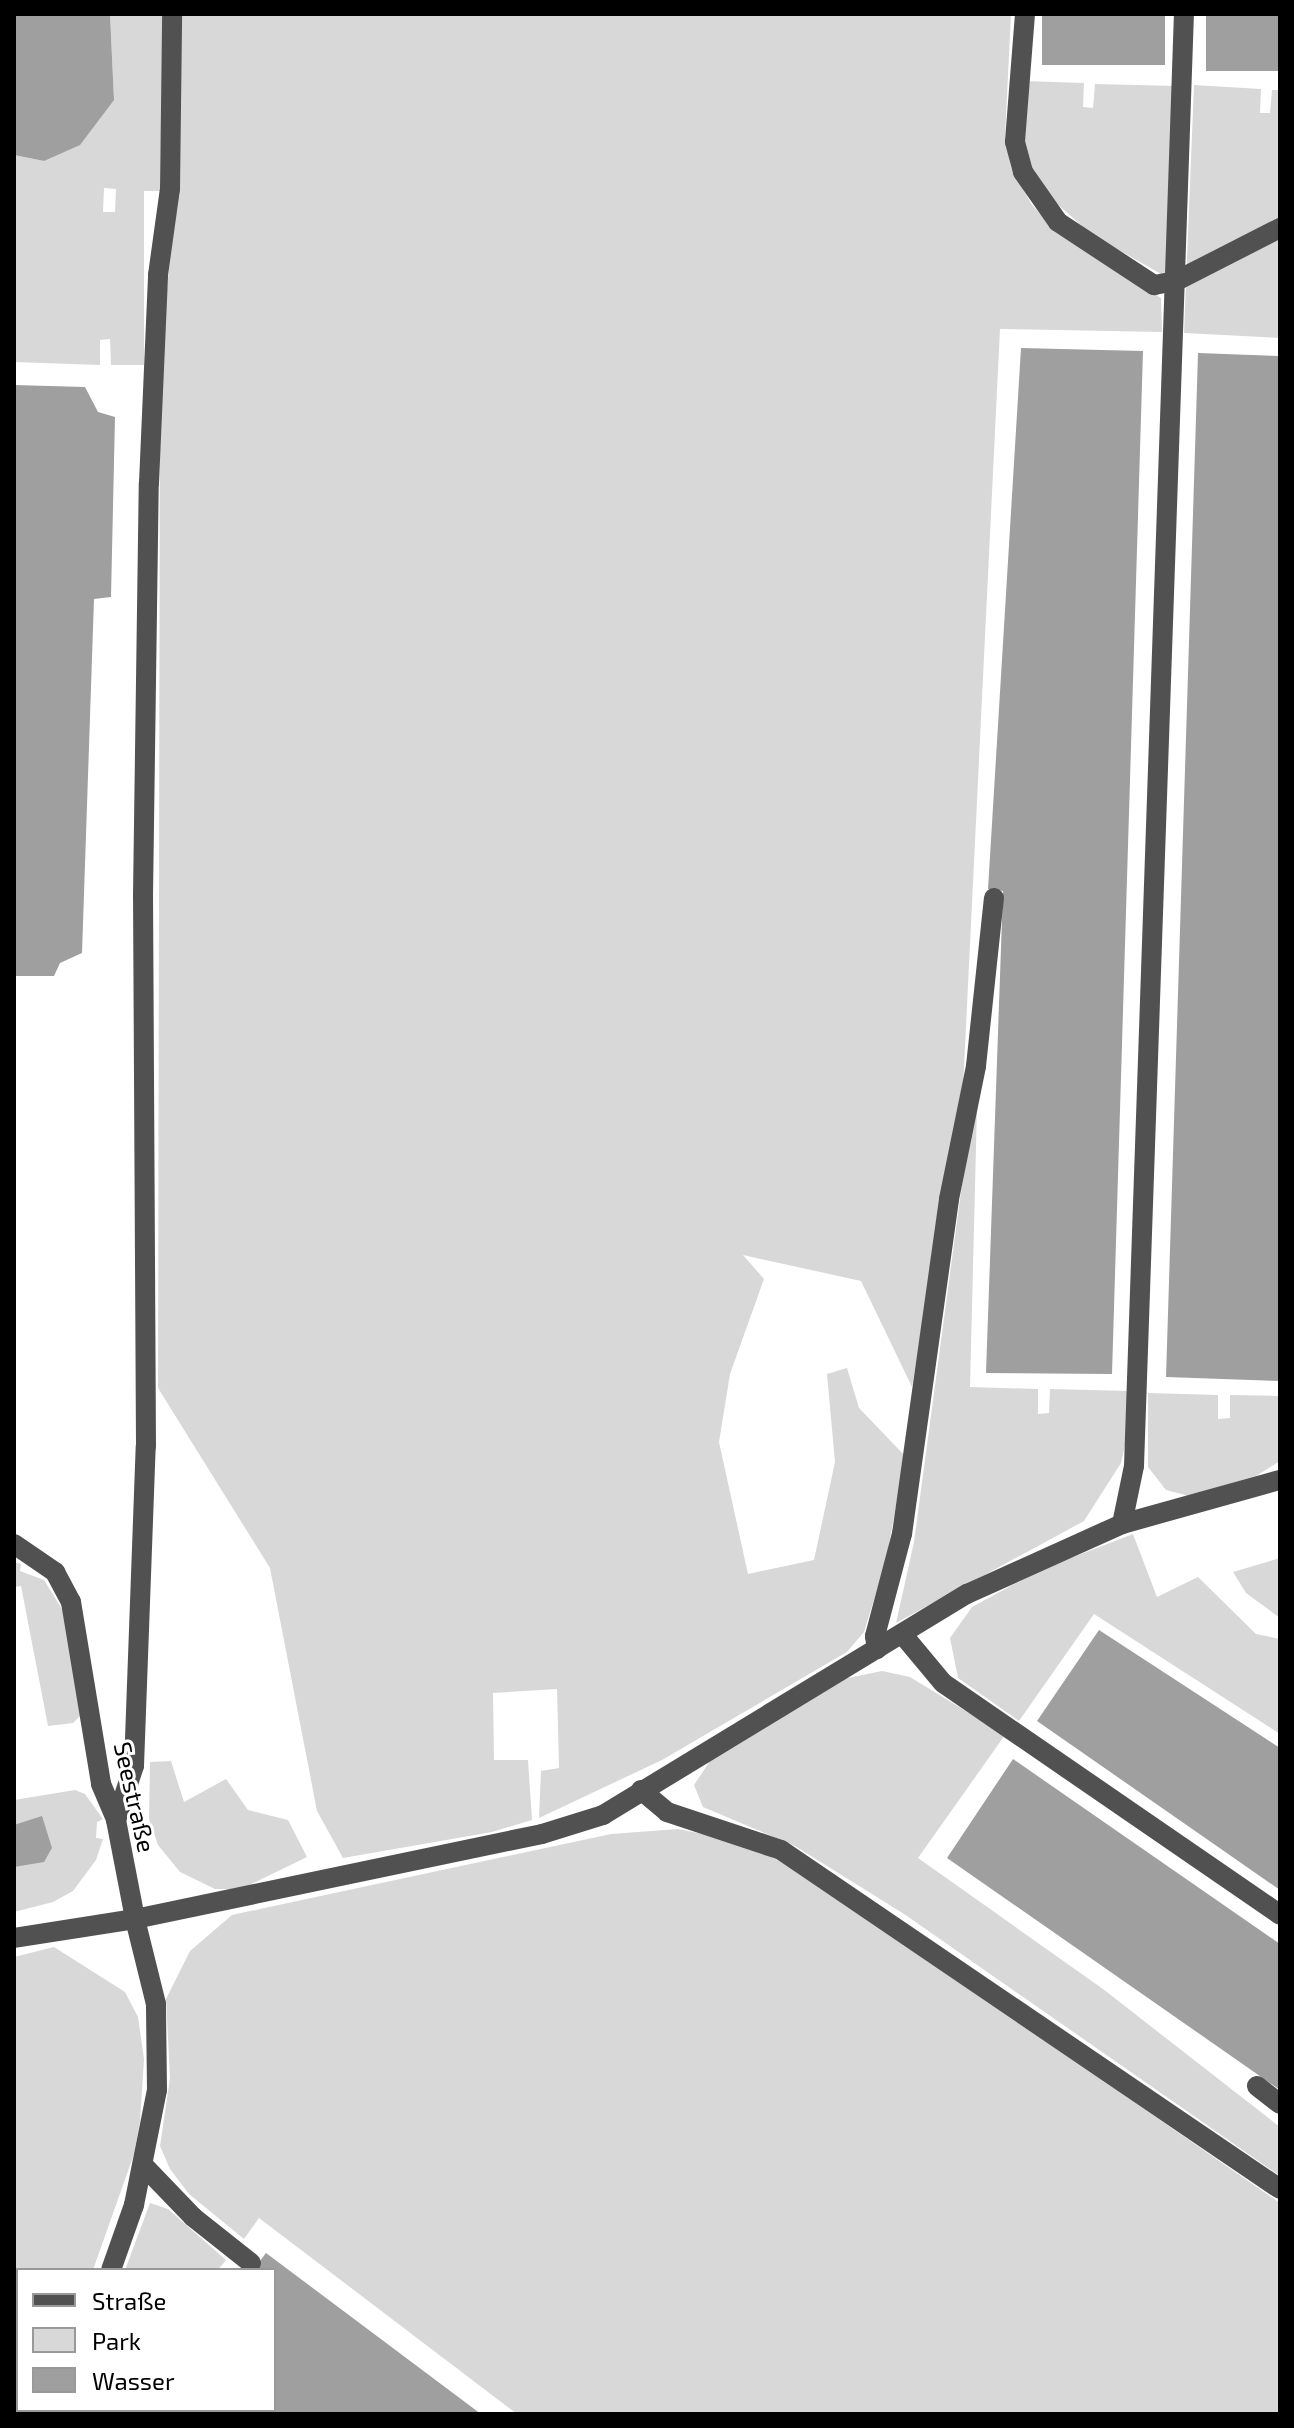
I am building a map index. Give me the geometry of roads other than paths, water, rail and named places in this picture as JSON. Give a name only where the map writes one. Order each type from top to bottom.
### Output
[{"type":"lane","points":[[116,1820],[134,1766],[146,1446],[143,896],[148,515],[158,275],[170,189],[172,14]]},
{"type":"lane","points":[[1025,14],[1014,106],[1023,172],[1039,200],[1083,241],[1154,285],[1176,281],[1280,228]]},
{"type":"lane","points":[[1122,1524],[1134,1466],[1184,14]]},
{"type":"lane","points":[[877,1649],[875,1636],[902,1534],[949,1199],[976,1066],[994,898]]},
{"type":"lane","points":[[14,1938],[135,1919],[542,1834],[603,1815],[967,1594],[1122,1524],[1280,1480]]},
{"type":"lane","name":"Seestraße","points":[[14,1544],[55,1572],[71,1602],[101,1784],[116,1820],[135,1919],[156,2004],[157,2090],[144,2166],[112,2268]]},
{"type":"lane","points":[[903,1635],[943,1683],[1280,1915]]},
{"type":"lane","points":[[641,1790],[667,1812],[781,1850],[1280,2189]]},
{"type":"lane","points":[[1257,2086],[1280,2104]]},
{"type":"lane","points":[[144,2166],[193,2217],[251,2263]]},
{"type":"water","points":[[14,14],[110,14],[114,100],[80,145],[44,161],[14,155]]},
{"type":"water","points":[[1042,14],[1165,14],[1165,65],[1042,65]]},
{"type":"water","points":[[1206,14],[1280,14],[1280,71],[1206,71]]},
{"type":"water","points":[[1021,348],[1143,351],[1112,1374],[986,1373],[1003,891],[988,889]]},
{"type":"water","points":[[1198,353],[1280,356],[1280,1381],[1166,1377]]},
{"type":"water","points":[[14,385],[85,387],[98,412],[115,417],[111,597],[94,599],[82,953],[60,963],[54,976],[14,976]]},
{"type":"water","points":[[1099,1630],[1280,1748],[1280,1890],[1037,1721]]},
{"type":"water","points":[[1013,1759],[1280,1944],[1280,2090],[947,1858]]},
{"type":"water","points":[[42,1816],[52,1848],[44,1862],[14,1867],[14,1825]]},
{"type":"water","points":[[266,2253],[481,2414],[169,2414],[166,2412],[276,2412],[276,2268],[255,2268]]}]
